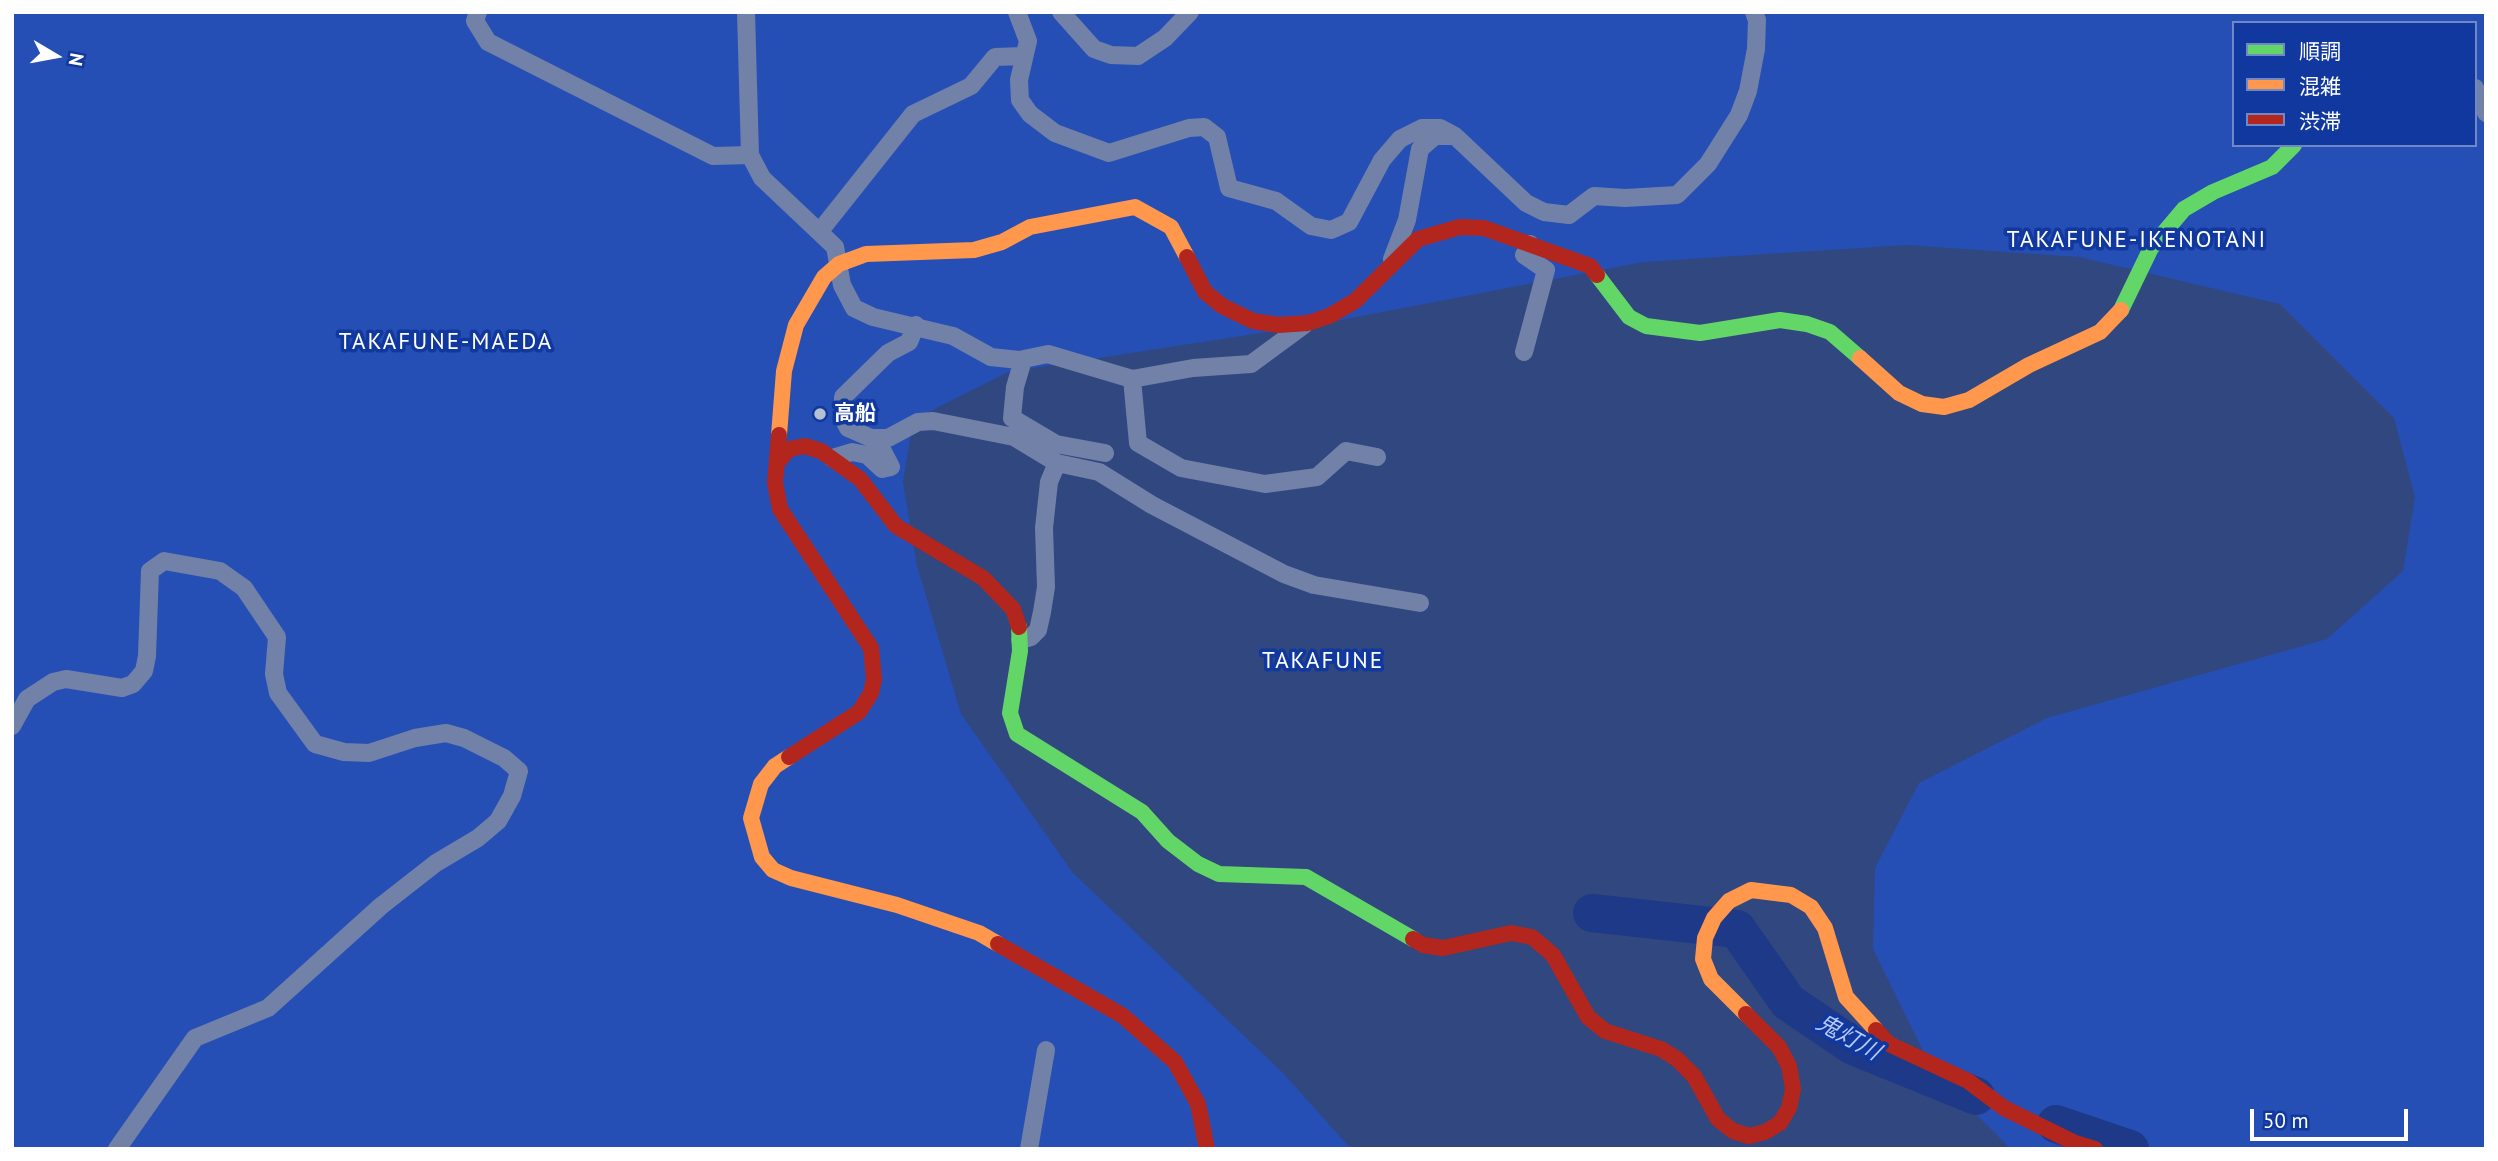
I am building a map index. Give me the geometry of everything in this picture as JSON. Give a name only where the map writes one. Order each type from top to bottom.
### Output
[{"type":"street","points":[[478,12],[475,21],[488,42],[713,156],[750,155]]},
{"type":"street","points":[[746,12],[750,155],[762,178],[835,247],[842,285],[855,309],[873,317],[953,336],[991,357],[1023,360],[1048,354],[1132,379],[1193,368],[1251,364],[1308,323]]},
{"type":"street","points":[[1017,12],[1028,41],[1023,56],[1020,100],[1030,114],[1055,133],[1110,153],[1189,128],[1204,127],[1217,137],[1229,188],[1276,201],[1311,226],[1331,230],[1349,222],[1371,187],[1382,160],[1400,139],[1422,128],[1440,128],[1455,136],[1526,203],[1544,212],[1569,215],[1594,196],[1658,198],[1677,195],[1708,164],[1739,115],[1748,91],[1755,49],[1757,20],[1754,12]]},
{"type":"street","points":[[1062,12],[1094,49],[1111,55],[1138,56],[1165,38],[1190,12]]},
{"type":"street","points":[[820,231],[913,114],[971,86],[995,57],[1023,56]]},
{"type":"street","points":[[2477,93],[2486,113]]},
{"type":"street","points":[[1389,266],[1407,220],[1420,149],[1435,136],[1455,136]]},
{"type":"street","points":[[1207,1149],[1198,1104],[1175,1062],[1124,1016],[979,933],[897,905],[791,878],[773,870],[762,857],[751,818],[761,784],[775,766],[859,712],[871,693],[874,679],[871,648],[789,527],[780,509],[775,484],[784,371],[796,325],[812,293],[839,264],[866,254],[974,250],[1002,242],[1030,227],[1135,207],[1156,216],[1171,227],[1205,292],[1222,306],[1253,321],[1274,325],[1308,323],[1329,316],[1356,301],[1418,239],[1460,227],[1484,228],[1590,266],[1629,317],[1646,326],[1700,333],[1780,320],[1807,324],[1830,332],[1899,393],[1922,404],[1944,407],[1969,400],[2029,365],[2100,332],[2122,310],[2151,248],[2183,209],[2213,192],[2272,167],[2292,147]]},
{"type":"street","points":[[1524,352],[1546,270],[1524,255],[1530,244]]},
{"type":"street","points":[[916,326],[909,342],[888,353],[844,397],[843,418],[848,428],[876,438],[888,438],[918,422],[952,423],[1014,437],[1057,463],[1099,472],[1152,505],[1193,524],[1225,545],[1283,574],[1314,585],[1420,603]]},
{"type":"street","points":[[1023,360],[1015,387],[1012,418],[1056,444],[1105,453]]},
{"type":"street","points":[[1132,379],[1138,443],[1181,468],[1265,484],[1317,477],[1346,451],[1377,457]]},
{"type":"street","points":[[780,421],[805,446],[832,457],[860,479],[895,526],[983,578],[1013,609],[1020,640],[1010,713],[1017,734],[1142,812],[1168,841],[1198,864],[1219,874],[1244,877],[1306,877],[1423,945],[1443,948],[1511,933],[1532,937],[1553,955],[1588,1017],[1605,1031],[1661,1049],[1677,1059],[1694,1076],[1718,1119],[1733,1131],[1749,1136],[1780,1124],[1789,1108],[1789,1066],[1779,1047],[1711,979],[1703,959],[1705,938],[1714,918],[1729,901],[1751,890],[1769,890],[1791,895],[1811,907],[1825,928],[1846,997],[1889,1044],[1968,1081],[2004,1108],[2075,1143],[2095,1149]]},
{"type":"street","points":[[832,457],[852,452],[867,455],[882,469],[891,467],[876,438]]},
{"type":"street","points":[[777,463],[789,449],[805,446]]},
{"type":"street","points":[[1020,640],[1031,637],[1038,630],[1042,612],[1046,587],[1044,528],[1049,482],[1057,463]]},
{"type":"street","points":[[12,726],[27,699],[53,682],[66,678],[122,688],[133,684],[144,671],[147,656],[150,571],[164,562],[220,571],[244,589],[277,638],[274,674],[278,692],[315,744],[344,752],[369,753],[415,737],[446,733],[464,738],[494,753],[519,771],[512,796],[498,821],[478,838],[436,863],[382,906],[268,1008],[195,1038],[117,1149]]},
{"type":"street","points":[[1030,1149],[1046,1049]]},
{"type":"shaded area","points":[[12,12],[2486,12],[2486,1149],[2011,1149],[1933,1071],[1873,949],[1875,868],[1919,783],[2047,718],[2327,639],[2403,571],[2415,497],[2394,418],[2280,304],[2079,257],[1907,245],[1643,262],[1325,323],[1008,372],[913,420],[903,482],[917,566],[961,714],[1073,873],[1283,1073],[1351,1149],[12,1149]]},
{"type":"waterway","name":"鬼灯川","points":[[1592,913],[1737,929],[1788,1002],[1853,1046],[1976,1096]]},
{"type":"waterway","name":"鬼灯川","points":[[2056,1124],[2130,1149]]},
{"type":"traffic: fast","points":[[2121,310],[2151,248],[2184,209],[2213,192],[2272,167],[2292,147]]},
{"type":"traffic: fast","points":[[1597,275],[1629,317],[1646,326],[1700,333],[1780,320],[1807,324],[1830,332],[1860,358]]},
{"type":"traffic: fast","points":[[1019,627],[1020,651],[1010,713],[1017,734],[1142,812],[1168,841],[1198,864],[1219,874],[1306,877],[1413,939]]},
{"type":"traffic: slow","points":[[779,435],[784,371],[796,325],[824,277],[839,264],[866,254],[974,250],[1002,242],[1030,227],[1135,207],[1171,227],[1187,257]]},
{"type":"traffic: slow","points":[[1860,358],[1899,393],[1922,404],[1944,407],[1969,400],[2029,365],[2100,332],[2121,310]]},
{"type":"traffic: slow","points":[[789,757],[775,766],[761,784],[751,818],[762,857],[773,870],[791,878],[897,905],[979,933],[998,944]]},
{"type":"traffic: slow","points":[[1746,1014],[1711,979],[1703,959],[1705,938],[1714,918],[1729,901],[1751,890],[1791,895],[1811,907],[1825,928],[1846,997],[1876,1030]]},
{"type":"traffic: jam","points":[[1187,257],[1205,292],[1222,306],[1253,321],[1279,325],[1308,323],[1329,316],[1355,301],[1418,239],[1460,227],[1484,228],[1590,266],[1597,275]]},
{"type":"traffic: jam","points":[[779,435],[775,483],[780,509],[871,648],[874,679],[871,693],[859,712],[789,757]]},
{"type":"traffic: jam","points":[[777,463],[789,449],[805,446],[821,451],[860,479],[896,526],[983,578],[1013,609],[1019,627]]},
{"type":"traffic: jam","points":[[1413,939],[1423,945],[1443,948],[1511,933],[1532,937],[1553,955],[1588,1017],[1605,1031],[1661,1049],[1677,1059],[1694,1076],[1718,1119],[1733,1131],[1749,1136],[1765,1132],[1780,1123],[1789,1108],[1793,1089],[1789,1066],[1779,1047],[1746,1014]]},
{"type":"traffic: jam","points":[[998,944],[1123,1016],[1175,1062],[1198,1104],[1207,1149]]},
{"type":"traffic: jam","points":[[1876,1030],[1889,1044],[1968,1081],[2004,1108],[2075,1143],[2095,1149]]},
{"type":"place","name":"高船","points":[[820,414]]},
{"type":"district","name":"TAKAFUNE-IKENOTANI","points":[[2137,240]]},
{"type":"district","name":"TAKAFUNE-MAEDA","points":[[446,342]]},
{"type":"district","name":"TAKAFUNE","points":[[1323,661]]}]
